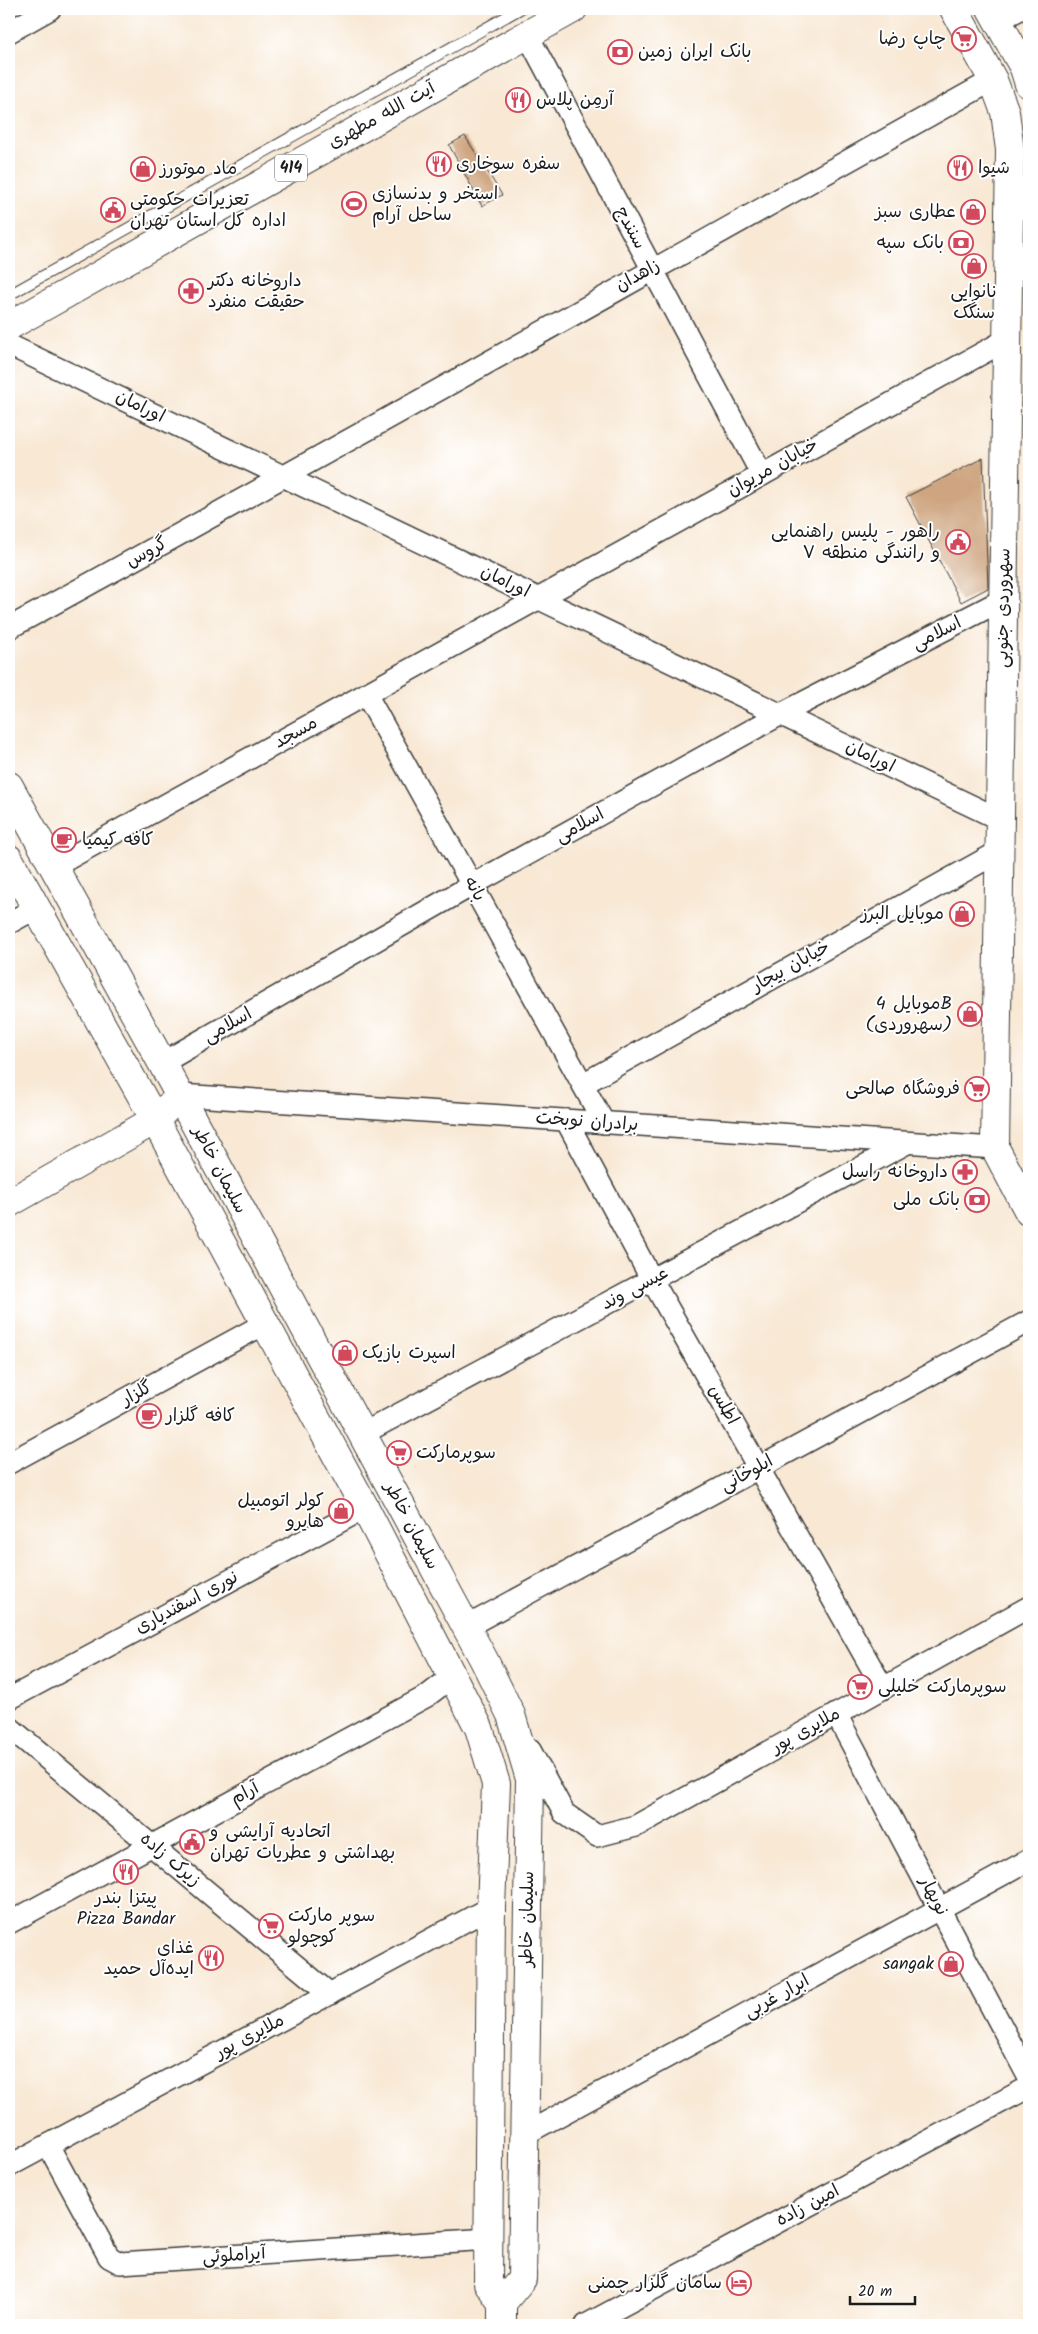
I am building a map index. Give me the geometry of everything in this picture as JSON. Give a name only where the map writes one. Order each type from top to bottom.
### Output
[{"type":"main road","name":"آیت الله مطهری","points":[[9,326],[524,22],[573,9]]},
{"type":"main road","name":"سهروردی جنوبی","points":[[954,9],[993,80],[1005,112],[1010,150],[1019,339],[1004,599],[995,1148],[1029,1212]]},
{"type":"main road","points":[[1003,13],[1029,84]]},
{"type":"main road","name":"سلیمان خاطر","points":[[9,786],[52,867],[162,1063],[466,1627],[511,1716],[530,1779],[525,2134],[522,2278],[502,2314]]},
{"type":"main road","name":"سلیمان خاطر","points":[[9,859],[155,1120],[365,1508],[479,1728],[496,1784],[491,1907],[488,2283],[502,2314]]},
{"type":"main road","points":[[9,1203],[155,1120],[179,1095]]},
{"type":"street","points":[[9,32],[50,9]]},
{"type":"street","name":"سنندج","points":[[524,22],[652,269],[762,475]]},
{"type":"street","name":"زاهدان","points":[[286,477],[652,269],[993,80]]},
{"type":"street","name":"خیابان مریوان","points":[[539,598],[762,475],[1019,339]]},
{"type":"street","name":"اورامان","points":[[9,344],[1001,820]]},
{"type":"street","name":"گروس","points":[[9,628],[286,477]]},
{"type":"street","name":"مسجد","points":[[52,867],[539,598]]},
{"type":"street","name":"اسلامی","points":[[162,1063],[472,885],[781,714],[1004,599]]},
{"type":"street","name":"بانه","points":[[366,694],[604,1123]]},
{"type":"street","name":"خیابان بیجار","points":[[582,1084],[1000,851]]},
{"type":"street","points":[[9,923],[36,908]]},
{"type":"street","name":"برادران نوبخت","points":[[179,1095],[995,1148]]},
{"type":"street","name":"اطلس","points":[[566,1120],[652,1280],[883,1688]]},
{"type":"street","name":"عیسی وند","points":[[362,1434],[907,1142]]},
{"type":"street","name":"ایلوخانی","points":[[466,1627],[1029,1321]]},
{"type":"street","name":"گلزار","points":[[9,1463],[264,1324]]},
{"type":"street","name":"نوری اسفندیاری","points":[[9,1699],[365,1508]]},
{"type":"street","name":"ملایری پور","points":[[511,1716],[564,1813],[597,1836],[636,1826],[1029,1607]]},
{"type":"street","name":"آرام","points":[[9,1923],[427,1696],[453,1676]]},
{"type":"street","name":"نوبهار","points":[[836,1714],[1029,2078]]},
{"type":"street","name":"زیرک زاده","points":[[9,1727],[330,1994]]},
{"type":"street","name":"ابرار غربی","points":[[525,2134],[1029,1860]]},
{"type":"street","name":"ملایری پور","points":[[9,2166],[491,1907]]},
{"type":"street","name":"امین زاده","points":[[586,2325],[1029,2087]]},
{"type":"street","name":"آیراملوئی","points":[[48,2145],[109,2257],[120,2263],[489,2239]]},
{"type":"lane","points":[[9,295],[524,22]]},
{"type":"building","points":[[465,136],[502,195],[482,206],[449,145]]},
{"type":"building","name":"راهور - پلیس راهنمایی و رانندگی منطقه ۷","points":[[983,458],[988,588],[961,602],[906,497]]},
{"type":"place","name":"چاپ رضا","points":[[964,39]]},
{"type":"place","name":"بانک ایران زمین","points":[[620,52]]},
{"type":"place","name":"آرمِن پلاس","points":[[518,100]]},
{"type":"place","name":"سفره سوخاری","points":[[439,164]]},
{"type":"place","name":"شیوا","points":[[960,168]]},
{"type":"place","name":"ماد موتورز","points":[[143,169]]},
{"type":"place","name":"استخر و بدنسازی ساحل آرام","points":[[354,204]]},
{"type":"place","name":"تعزیرات حکومتی اداره کل استان تهران","points":[[113,210]]},
{"type":"place","name":"عطاری سبز","points":[[973,212]]},
{"type":"place","name":"بانک سپه","points":[[961,243]]},
{"type":"place","name":"نانوایی سنگک","points":[[974,266]]},
{"type":"place","name":"داروخانه دکتر حقیقت منفرد","points":[[191,291]]},
{"type":"place","name":"راهور - پلیس راهنمایی و رانندگی منطقه ۷","points":[[958,542]]},
{"type":"place","name":"کافه کیمیا","points":[[64,840]]},
{"type":"place","name":"موبایل البرز","points":[[962,914]]},
{"type":"place","name":"موبایل 4B (سهروردی)","points":[[970,1014]]},
{"type":"place","name":"فروشگاه صالحی","points":[[977,1089]]},
{"type":"place","name":"داروخانه راسل","points":[[965,1172]]},
{"type":"place","name":"بانک ملی","points":[[977,1200]]},
{"type":"place","name":"اسپرت بازیک","points":[[345,1353]]},
{"type":"place","name":"کافه گلزار","points":[[149,1416]]},
{"type":"place","name":"سوپرمارکت","points":[[399,1453]]},
{"type":"place","name":"کولر اتومبیل هایرو","points":[[341,1511]]},
{"type":"place","name":"سوپرمارکت خلیلی","points":[[860,1687]]},
{"type":"place","name":"اتحادیه آرایشی و بهداشتی و عطریات تهران","points":[[192,1842]]},
{"type":"place","name":"پیتزا بندر Pizza Bandar","points":[[126,1872]]},
{"type":"place","name":"سوپر مارکت کوچولو","points":[[271,1926]]},
{"type":"place","name":"غذای ایده‌آل حمید","points":[[211,1958]]},
{"type":"place","name":"sangak","points":[[951,1964]]},
{"type":"place","name":"سامان گلزار چمنی","points":[[739,2283]]}]
